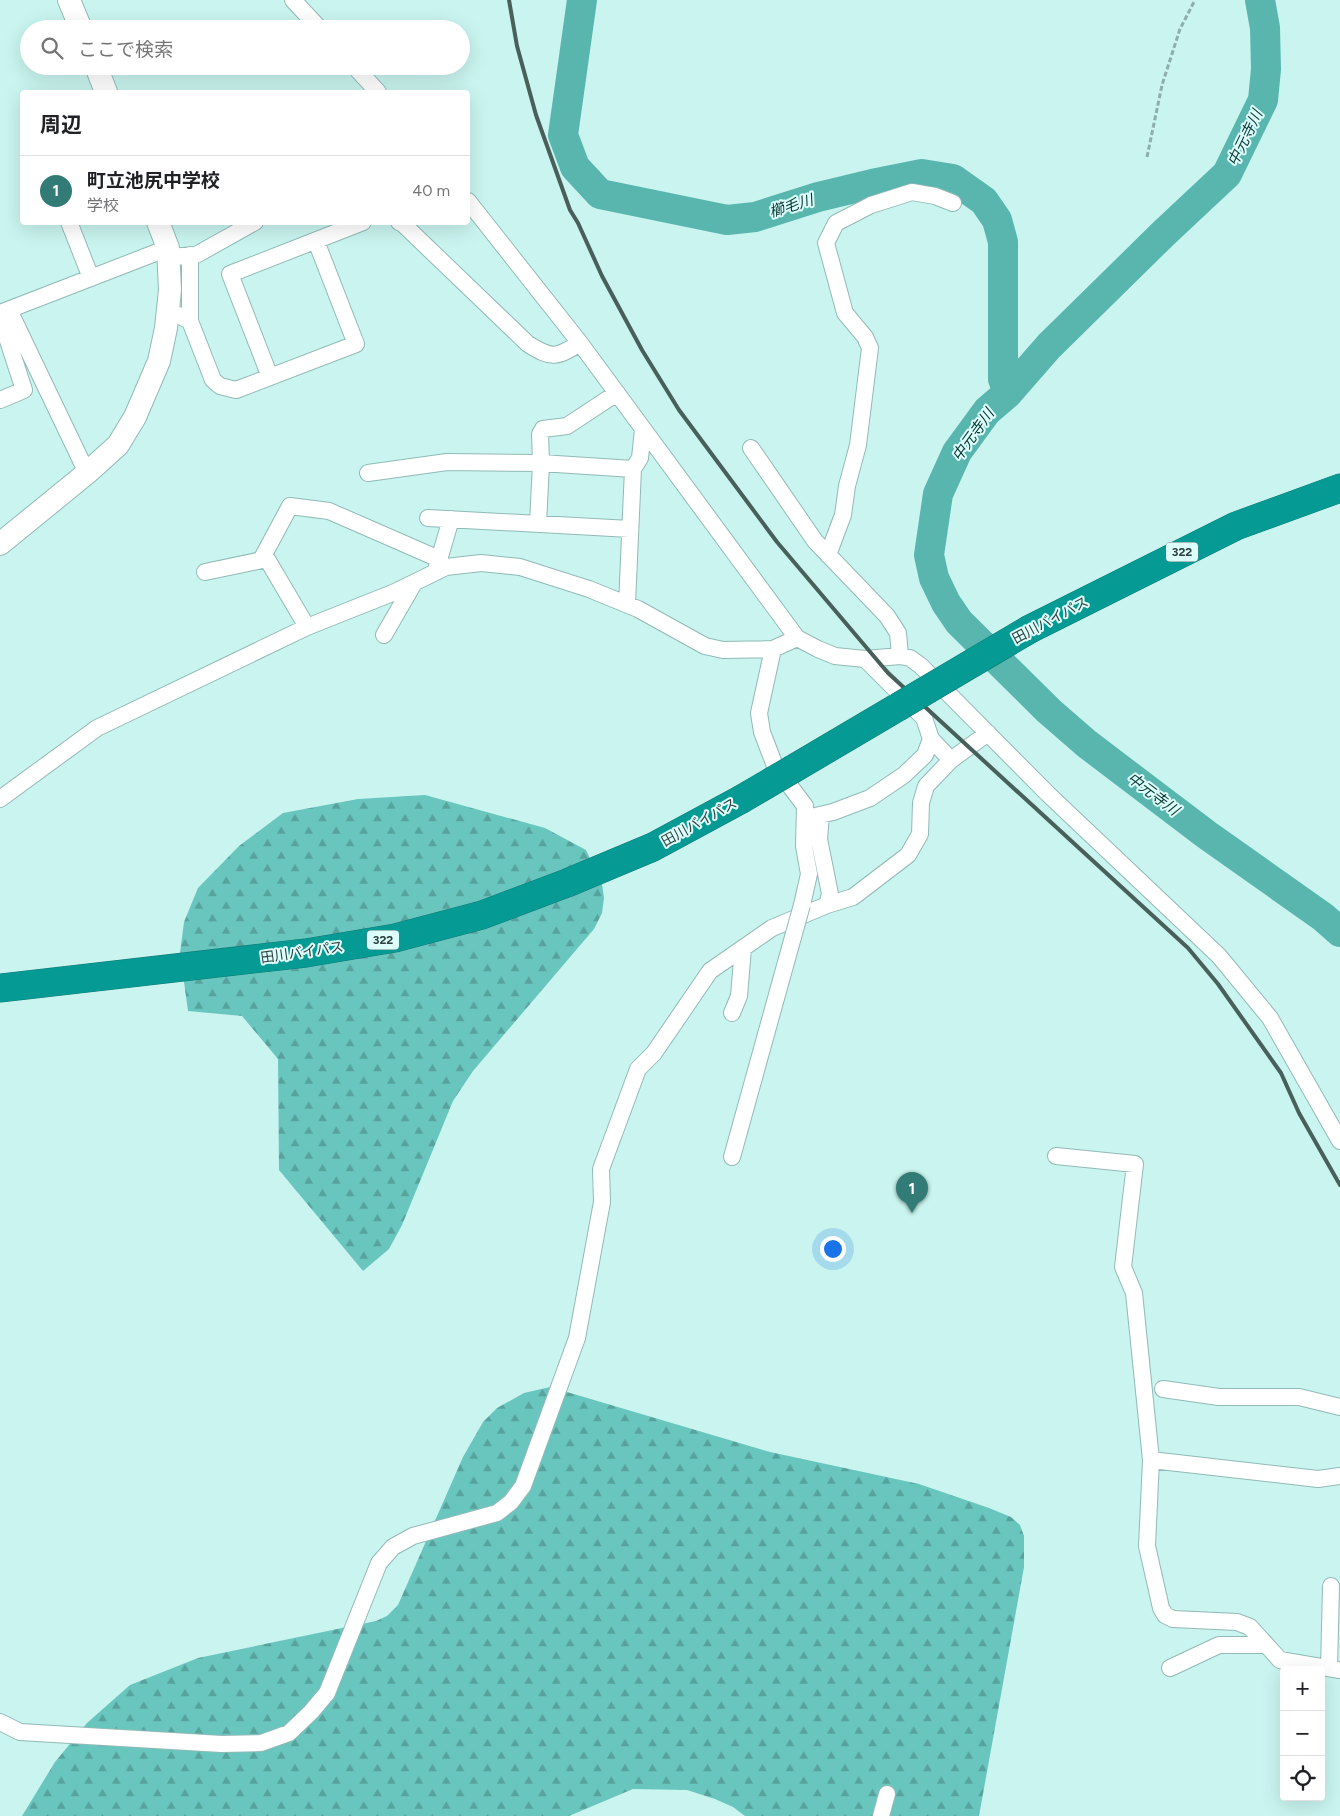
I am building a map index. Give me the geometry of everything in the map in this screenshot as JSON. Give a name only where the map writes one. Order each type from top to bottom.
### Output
[{"type":"highway","name":"田川バイパス","points":[[0,988],[306,953],[395,938],[482,915],[653,848],[740,800],[1030,629],[1236,526],[1340,488]]},
{"type":"street","points":[[69,0],[77,20]]},
{"type":"street","points":[[293,0],[312,20]]},
{"type":"street","points":[[99,75],[105,90]]},
{"type":"street","points":[[362,75],[376,90]]},
{"type":"street","points":[[828,555],[843,515],[846,486],[858,445],[870,348],[865,337],[845,313],[826,243],[836,223],[871,205],[912,192],[935,196],[953,204]]},
{"type":"street","points":[[470,204],[580,343],[797,638],[835,656],[865,659],[900,656],[910,658],[921,666],[1048,794],[1219,956],[1270,1018],[1340,1141]]},
{"type":"street","points":[[70,225],[91,278]]},
{"type":"street","points":[[160,225],[176,253],[190,321],[213,380],[220,386],[236,390],[356,344],[316,241]]},
{"type":"street","points":[[3,313],[91,278],[176,253],[196,255],[250,225]]},
{"type":"street","points":[[270,377],[230,274],[356,225]]},
{"type":"street","points":[[404,225],[528,344],[541,352],[552,355],[563,354],[580,343]]},
{"type":"street","points":[[0,544],[87,474],[118,445],[135,417],[159,362],[166,328],[176,253]]},
{"type":"street","points":[[168,310],[190,321]]},
{"type":"street","points":[[0,400],[24,390],[3,313]]},
{"type":"street","points":[[3,313],[87,474]]},
{"type":"street","points":[[538,524],[541,463],[540,434],[543,429],[567,426],[617,393]]},
{"type":"street","points":[[627,604],[633,469],[640,458],[643,429]]},
{"type":"street","points":[[751,448],[815,541],[887,616],[898,633],[900,656]]},
{"type":"street","points":[[368,473],[447,462],[541,463],[633,469]]},
{"type":"street","points":[[261,560],[290,506],[329,511],[437,566],[446,567],[481,563],[520,567],[589,588],[627,604],[705,646],[722,650],[773,650],[797,638]]},
{"type":"street","points":[[428,518],[630,529]]},
{"type":"street","points":[[0,799],[97,728],[307,626],[414,583],[437,566],[451,519]]},
{"type":"street","points":[[205,572],[267,558],[307,626]]},
{"type":"street","points":[[384,635],[414,583]]},
{"type":"street","points":[[773,650],[759,713],[762,732],[775,766],[813,816],[830,894],[827,905]]},
{"type":"street","points":[[865,659],[924,718],[931,739],[951,760]]},
{"type":"street","points":[[0,1722],[20,1732],[222,1744],[261,1743],[289,1733],[311,1712],[327,1693],[379,1563],[393,1547],[413,1536],[497,1513],[512,1502],[523,1486],[577,1338],[602,1202],[601,1169],[638,1069],[654,1053],[710,971],[772,928],[827,905],[853,897],[908,855],[920,834],[921,803],[926,786],[951,760],[988,733]]},
{"type":"street","points":[[813,816],[833,812],[870,798],[904,775],[925,755],[931,739]]},
{"type":"street","points":[[732,1157],[802,905],[809,874],[804,846],[813,816]]},
{"type":"street","points":[[732,1013],[739,996],[743,948]]},
{"type":"street","points":[[1056,1156],[1135,1164],[1123,1267],[1134,1293],[1152,1460],[1147,1546],[1161,1608],[1165,1615],[1173,1619],[1237,1622],[1250,1627],[1280,1660],[1334,1669],[1331,1586]]},
{"type":"street","points":[[1162,1389],[1219,1397],[1299,1397],[1340,1407]]},
{"type":"street","points":[[1152,1460],[1318,1479],[1340,1476]]},
{"type":"street","points":[[1170,1668],[1219,1645],[1266,1644]]},
{"type":"street","points":[[881,1816],[887,1794]]},
{"type":"path","points":[[1147,157],[1168,66],[1180,29],[1195,0]]},
{"type":"green space","points":[[425,795],[545,828],[586,850],[602,884],[604,898],[602,913],[594,929],[473,1071],[453,1101],[402,1225],[389,1249],[363,1271],[279,1170],[278,1059],[242,1016],[188,1011],[180,953],[184,922],[198,888],[239,846],[283,813],[358,799]]},
{"type":"green space","points":[[550,1387],[770,1452],[919,1484],[989,1508],[1011,1517],[1020,1525],[1024,1536],[1024,1567],[979,1816],[745,1816],[733,1807],[687,1790],[633,1789],[569,1816],[22,1816],[55,1762],[87,1723],[130,1685],[198,1658],[376,1621],[387,1616],[398,1605],[463,1457],[483,1422],[497,1408],[524,1393]]},
{"type":"waterway","name":"櫛毛川","points":[[582,0],[563,135],[575,167],[600,194],[727,220],[755,217],[818,197],[922,174],[953,179],[984,201],[997,220],[1003,242],[1003,379],[1008,393]]},
{"type":"waterway","name":"中元寺川","points":[[1260,0],[1265,28],[1266,69],[1263,100],[1227,174],[1049,346],[1008,393],[987,411],[957,452],[938,494],[929,555],[934,578],[946,603],[959,622],[1049,711],[1087,744],[1207,835],[1323,917],[1340,932]]},
{"type":"railway","points":[[509,0],[517,46],[536,115],[570,210],[578,223],[602,276],[642,350],[679,410],[777,542],[888,673],[1188,948],[1218,984],[1281,1073],[1299,1113],[1340,1185]]},
{"type":"place","name":"町立池尻中学校","points":[[912,1213]]}]
